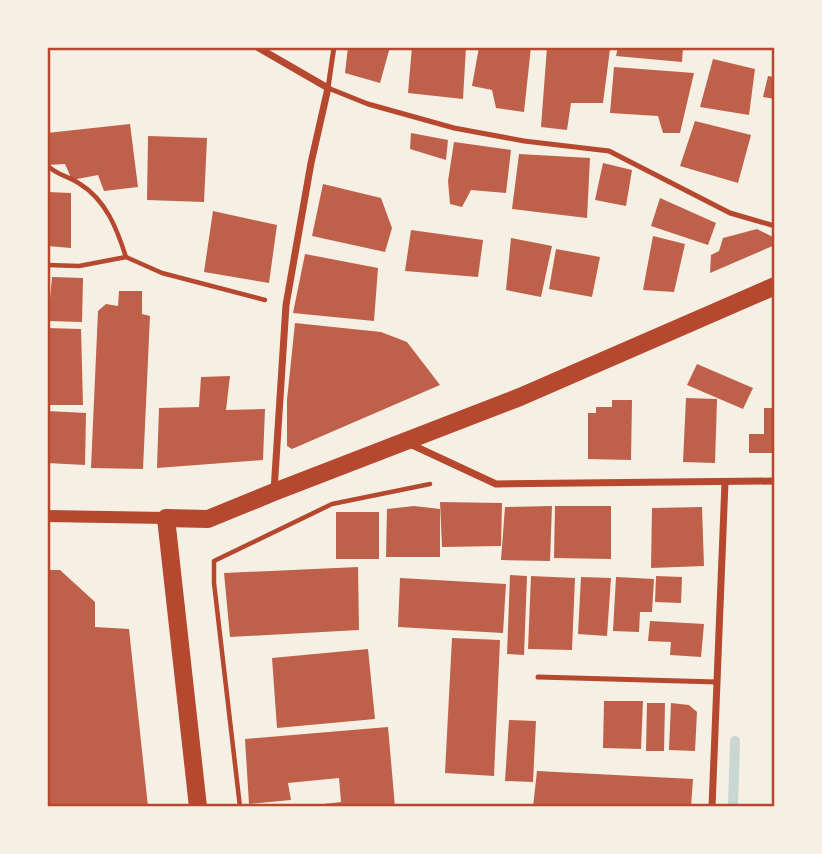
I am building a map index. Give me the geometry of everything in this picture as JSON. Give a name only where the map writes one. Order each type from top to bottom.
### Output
[{"type":"main road","points":[[198,807],[166,518],[208,519],[520,397],[775,286]]},
{"type":"street","points":[[257,47],[328,88],[311,163],[286,305],[274,492]]},
{"type":"street","points":[[407,442],[496,484],[775,481]]},
{"type":"street","points":[[712,807],[725,482]]},
{"type":"street","points":[[47,516],[166,518]]},
{"type":"lane","points":[[334,47],[328,88],[368,104],[454,128],[524,141],[609,151],[730,213],[775,226]]},
{"type":"lane","points":[[538,677],[717,682]]},
{"type":"path","points":[[47,165],[52,171],[80,184],[101,202],[116,228],[126,257]]},
{"type":"path","points":[[47,265],[79,266],[126,257],[162,273],[286,305]]},
{"type":"path","points":[[240,807],[214,583],[214,561],[332,504],[430,484]]},
{"type":"building","points":[[348,47],[390,47],[380,83],[345,73]]},
{"type":"building","points":[[412,47],[466,47],[463,99],[408,93]]},
{"type":"building","points":[[479,47],[531,47],[524,112],[496,108],[492,90],[472,86]]},
{"type":"building","points":[[547,47],[610,49],[603,103],[571,103],[567,130],[541,127]]},
{"type":"building","points":[[618,47],[683,47],[682,62],[616,56]]},
{"type":"building","points":[[713,59],[755,69],[749,115],[700,107]]},
{"type":"building","points":[[614,67],[694,73],[680,133],[663,133],[658,116],[610,113]]},
{"type":"building","points":[[768,76],[775,77],[775,99],[763,97]]},
{"type":"building","points":[[695,121],[751,135],[738,183],[680,166]]},
{"type":"building","points":[[130,124],[138,187],[104,191],[98,175],[72,180],[65,164],[47,165],[47,133]]},
{"type":"building","points":[[411,133],[448,140],[446,160],[410,149]]},
{"type":"building","points":[[148,136],[207,138],[204,202],[147,200]]},
{"type":"building","points":[[454,142],[511,150],[506,193],[471,190],[462,207],[450,204],[448,181]]},
{"type":"building","points":[[519,154],[590,158],[587,218],[512,209]]},
{"type":"building","points":[[603,163],[632,170],[626,206],[595,200]]},
{"type":"building","points":[[323,184],[381,198],[392,228],[385,252],[312,236]]},
{"type":"building","points":[[47,192],[71,193],[71,248],[47,246]]},
{"type":"building","points":[[660,198],[716,223],[708,245],[651,226]]},
{"type":"building","points":[[213,211],[277,225],[269,283],[204,272]]},
{"type":"building","points":[[757,229],[775,238],[775,245],[710,273],[711,255],[719,251],[723,238]]},
{"type":"building","points":[[411,230],[483,240],[478,277],[405,271]]},
{"type":"building","points":[[653,236],[685,244],[674,292],[643,290]]},
{"type":"building","points":[[511,238],[552,246],[541,297],[506,290]]},
{"type":"building","points":[[556,249],[600,257],[592,297],[549,289]]},
{"type":"building","points":[[305,254],[378,268],[374,321],[293,313]]},
{"type":"building","points":[[52,277],[83,278],[82,322],[48,321]]},
{"type":"building","points":[[119,291],[142,291],[142,314],[150,316],[143,469],[91,468],[98,311],[106,304],[118,306]]},
{"type":"building","points":[[295,323],[381,332],[407,342],[440,385],[292,449],[287,446],[287,400]]},
{"type":"building","points":[[47,328],[81,329],[83,405],[47,405]]},
{"type":"building","points":[[697,364],[753,388],[743,409],[687,385]]},
{"type":"building","points":[[230,376],[226,410],[265,409],[263,460],[157,468],[159,408],[199,407],[201,377]]},
{"type":"building","points":[[686,398],[717,399],[715,463],[683,462]]},
{"type":"building","points":[[612,400],[632,400],[631,460],[588,459],[588,413],[596,413],[596,407],[612,407]]},
{"type":"building","points":[[764,408],[775,408],[775,453],[749,453],[749,434],[764,434]]},
{"type":"building","points":[[47,411],[86,413],[85,465],[47,463]]},
{"type":"building","points":[[440,502],[502,503],[501,546],[442,547]]},
{"type":"building","points":[[414,506],[440,509],[440,557],[386,557],[387,509]]},
{"type":"building","points":[[552,506],[550,561],[501,560],[505,507]]},
{"type":"building","points":[[555,506],[611,506],[611,559],[554,558]]},
{"type":"building","points":[[702,507],[704,566],[651,568],[652,508]]},
{"type":"building","points":[[336,512],[379,512],[379,559],[336,559]]},
{"type":"building","points":[[358,567],[359,630],[230,637],[224,573]]},
{"type":"building","points":[[47,570],[60,570],[95,602],[95,627],[129,629],[148,807],[47,807]]},
{"type":"building","points":[[510,575],[527,576],[524,655],[507,654]]},
{"type":"building","points":[[531,576],[575,578],[572,650],[528,649]]},
{"type":"building","points":[[656,576],[682,577],[681,603],[655,602]]},
{"type":"building","points":[[581,577],[611,578],[607,636],[578,634]]},
{"type":"building","points":[[616,577],[654,579],[652,612],[640,612],[639,632],[613,631]]},
{"type":"building","points":[[400,578],[506,584],[503,633],[398,627]]},
{"type":"building","points":[[650,621],[704,624],[701,657],[670,655],[671,642],[648,641]]},
{"type":"building","points":[[452,638],[500,640],[494,776],[445,773]]},
{"type":"building","points":[[368,649],[375,719],[277,728],[272,658]]},
{"type":"building","points":[[604,701],[643,701],[641,749],[603,748]]},
{"type":"building","points":[[647,703],[665,703],[664,751],[646,751]]},
{"type":"building","points":[[671,703],[689,705],[697,712],[695,751],[669,750]]},
{"type":"building","points":[[509,720],[536,721],[533,782],[505,781]]},
{"type":"building","points":[[388,727],[395,807],[315,807],[341,802],[339,778],[288,783],[291,800],[249,804],[245,739]]},
{"type":"building","points":[[537,771],[693,779],[691,807],[533,807]]},
{"type":"waterway","points":[[733,807],[735,741]]}]
